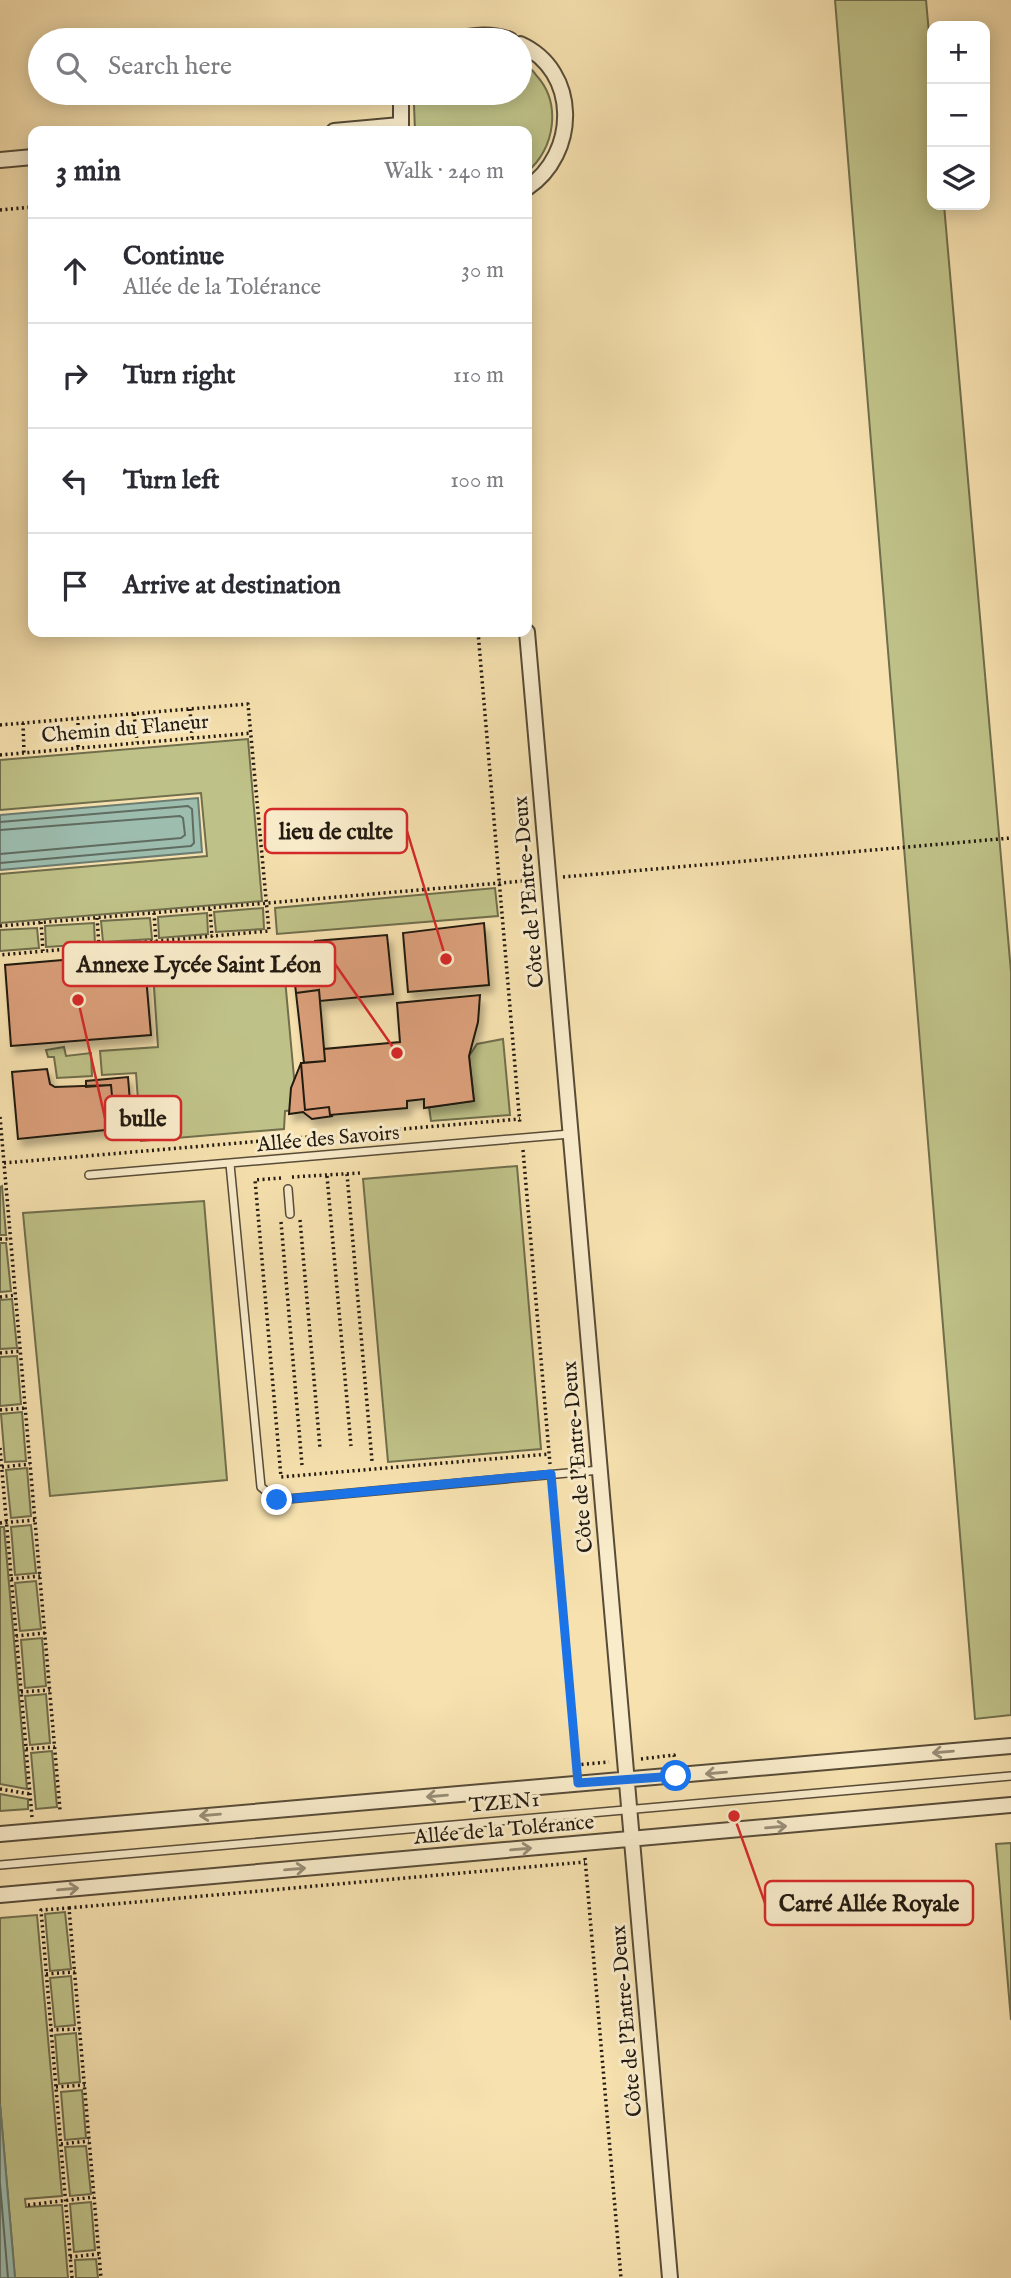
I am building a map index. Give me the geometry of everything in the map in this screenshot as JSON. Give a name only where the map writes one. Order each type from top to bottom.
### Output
[{"type":"street","points":[[532,53],[544,62],[559,83],[566,109],[565,135],[556,159],[540,180],[532,185]]},
{"type":"street","points":[[400,126],[401,105]]},
{"type":"street","points":[[0,160],[28,157]]},
{"type":"street","name":"Côte de l'Entre-Deux","points":[[527,637],[670,2278]]},
{"type":"street","name":"Allée de la Tolérance","points":[[0,1833],[1011,1746]]},
{"type":"street","name":"Allée de la Tolérance","points":[[0,1895],[1011,1805]]},
{"type":"lane","name":"Allée des Savoirs","points":[[89,1175],[570,1134]]},
{"type":"lane","points":[[230,1164],[261,1487],[277,1500],[600,1470]]},
{"type":"lane","points":[[288,1189],[290,1214]]},
{"type":"lane","name":"TZEN1","points":[[0,1865],[1011,1776]]},
{"type":"path","points":[[0,210],[28,207]]},
{"type":"path","points":[[478,637],[578,1783]]},
{"type":"path","points":[[0,725],[248,704],[270,931],[0,955]]},
{"type":"path","points":[[190,709],[192,738]]},
{"type":"path","points":[[134,714],[137,743]]},
{"type":"path","points":[[78,719],[78,747]]},
{"type":"path","points":[[23,723],[24,753]]},
{"type":"path","name":"Chemin du Flaneur","points":[[0,755],[252,733]]},
{"type":"path","points":[[0,926],[1011,838]]},
{"type":"path","points":[[210,909],[212,937]]},
{"type":"path","points":[[154,913],[156,941]]},
{"type":"path","points":[[97,918],[99,946]]},
{"type":"path","points":[[41,922],[43,951]]},
{"type":"path","points":[[0,1117],[60,1810],[51,1811]]},
{"type":"path","points":[[4,1163],[520,1119]]},
{"type":"path","points":[[360,1173],[255,1180],[281,1477],[549,1454]]},
{"type":"path","points":[[347,1174],[372,1461]]},
{"type":"path","points":[[327,1175],[351,1446]]},
{"type":"path","points":[[297,1177],[298,1184]]},
{"type":"path","points":[[277,1178],[278,1186]]},
{"type":"path","points":[[0,1182],[6,1182]]},
{"type":"path","points":[[300,1213],[320,1448]]},
{"type":"path","points":[[280,1215],[302,1465]]},
{"type":"path","points":[[0,1239],[11,1239]]},
{"type":"path","points":[[0,1297],[16,1295]]},
{"type":"path","points":[[0,1353],[21,1351]]},
{"type":"path","points":[[0,1410],[26,1408]]},
{"type":"path","points":[[0,1448],[33,1831]]},
{"type":"path","points":[[2,1467],[30,1464]]},
{"type":"path","points":[[0,1523],[35,1520]]},
{"type":"path","points":[[11,1579],[40,1576]]},
{"type":"path","points":[[16,1636],[45,1633]]},
{"type":"path","points":[[21,1692],[50,1690]]},
{"type":"path","points":[[26,1749],[55,1747]]},
{"type":"path","points":[[0,1788],[30,1794]]},
{"type":"path","points":[[21,1814],[41,1812]]},
{"type":"path","points":[[583,1843],[621,2278]]},
{"type":"path","points":[[41,1910],[585,1862]]},
{"type":"path","points":[[39,1891],[72,2278]]},
{"type":"path","points":[[69,1908],[101,2278]]},
{"type":"path","points":[[46,1974],[75,1972]]},
{"type":"path","points":[[51,2031],[80,2029]]},
{"type":"path","points":[[56,2087],[85,2085]]},
{"type":"path","points":[[61,2144],[89,2141]]},
{"type":"path","points":[[28,2205],[94,2197]]},
{"type":"path","points":[[70,2257],[99,2254]]},
{"type":"green space","points":[[835,0],[926,0],[927,210],[944,210],[1011,972],[1011,1715],[975,1719]]},
{"type":"green space","points":[[532,70],[544,86],[552,112],[549,139],[532,166],[532,126],[415,126],[414,105],[532,105]]},
{"type":"green space","points":[[248,739],[262,901],[0,923],[0,874],[207,856],[201,793],[0,810],[0,760]]},
{"type":"green space","points":[[495,888],[498,916],[277,934],[275,908]]},
{"type":"green space","points":[[263,908],[264,929],[216,932],[214,912]]},
{"type":"green space","points":[[207,913],[208,934],[159,938],[158,917]]},
{"type":"green space","points":[[150,918],[152,939],[103,942],[101,921]]},
{"type":"green space","points":[[94,923],[95,944],[46,947],[45,926]]},
{"type":"green space","points":[[37,928],[39,948],[0,951],[0,930]]},
{"type":"green space","points":[[282,946],[297,1110],[285,1111],[284,1129],[141,1141],[136,1073],[102,1075],[100,1051],[158,1047],[152,957]]},
{"type":"green space","points":[[503,1039],[510,1115],[431,1121],[429,1107],[474,1101],[469,1056],[477,1044]]},
{"type":"green space","points":[[64,1047],[66,1056],[91,1053],[92,1076],[57,1078],[54,1057],[48,1057],[46,1050]]},
{"type":"green space","points":[[517,1166],[541,1449],[388,1462],[363,1179]]},
{"type":"green space","points":[[2,1186],[6,1235],[0,1235]]},
{"type":"green space","points":[[204,1201],[227,1480],[50,1496],[23,1213]]},
{"type":"green space","points":[[0,1243],[6,1243],[11,1291],[0,1292]]},
{"type":"green space","points":[[12,1299],[17,1348],[0,1349],[0,1300]]},
{"type":"green space","points":[[17,1356],[21,1404],[0,1406],[0,1357]]},
{"type":"green space","points":[[22,1412],[26,1461],[5,1462],[1,1414]]},
{"type":"green space","points":[[27,1468],[31,1516],[11,1518],[6,1470]]},
{"type":"green space","points":[[31,1525],[36,1573],[15,1575],[11,1527]]},
{"type":"green space","points":[[0,1527],[4,1527],[27,1789],[0,1784]]},
{"type":"green space","points":[[36,1581],[41,1629],[20,1631],[15,1583]]},
{"type":"green space","points":[[42,1638],[46,1686],[25,1688],[21,1640]]},
{"type":"green space","points":[[46,1694],[50,1743],[30,1745],[25,1696]]},
{"type":"green space","points":[[52,1751],[57,1807],[36,1809],[31,1753]]},
{"type":"green space","points":[[0,1794],[28,1799],[28,1809],[0,1811]]},
{"type":"green space","points":[[1011,1843],[1011,2020],[996,1844]]},
{"type":"green space","points":[[65,1912],[71,1969],[50,1971],[45,1914]]},
{"type":"green space","points":[[37,1915],[62,2196],[25,2199],[26,2207],[62,2205],[68,2278],[15,2278],[0,2104],[0,1918]]},
{"type":"green space","points":[[71,1976],[75,2025],[55,2027],[50,1978]]},
{"type":"green space","points":[[76,2033],[80,2082],[59,2084],[55,2035]]},
{"type":"green space","points":[[82,2090],[86,2138],[65,2140],[61,2092]]},
{"type":"green space","points":[[86,2146],[91,2194],[70,2196],[65,2147]]},
{"type":"green space","points":[[91,2202],[95,2250],[74,2252],[70,2204]]},
{"type":"green space","points":[[96,2259],[98,2278],[76,2278],[75,2260]]},
{"type":"water","points":[[198,798],[202,852],[0,870],[0,815]]},
{"type":"water","points":[[0,2104],[15,2278],[0,2278]]},
{"type":"building","points":[[484,923],[489,985],[408,992],[403,933]]},
{"type":"building","points":[[387,935],[393,994],[320,1001],[319,990],[296,993],[291,947],[315,945],[315,941]]},
{"type":"building","points":[[144,953],[151,1035],[11,1046],[5,965]]},
{"type":"building","points":[[319,990],[325,1061],[304,1063],[296,993]]},
{"type":"building","points":[[480,995],[478,1022],[469,1056],[474,1101],[424,1108],[424,1099],[407,1101],[407,1108],[330,1115],[329,1107],[305,1110],[301,1063],[325,1061],[324,1049],[400,1042],[397,1003]]},
{"type":"building","points":[[301,1063],[305,1110],[329,1107],[330,1115],[333,1116],[312,1119],[303,1112],[289,1114],[291,1088]]},
{"type":"building","points":[[47,1069],[50,1084],[55,1087],[111,1085],[115,1129],[18,1139],[12,1072]]},
{"type":"building","points":[[128,1077],[132,1127],[115,1129],[111,1085],[86,1087],[86,1081]]},
{"type":"place","name":"lieu de culte","points":[[446,959]]},
{"type":"place","name":"bulle","points":[[78,1000]]},
{"type":"place","name":"Annexe Lycée Saint Léon","points":[[397,1053]]},
{"type":"place","name":"Carré Allée Royale","points":[[734,1816]]},
{"type":"route","points":[[277,1500],[551,1474],[578,1783],[676,1776]]}]
